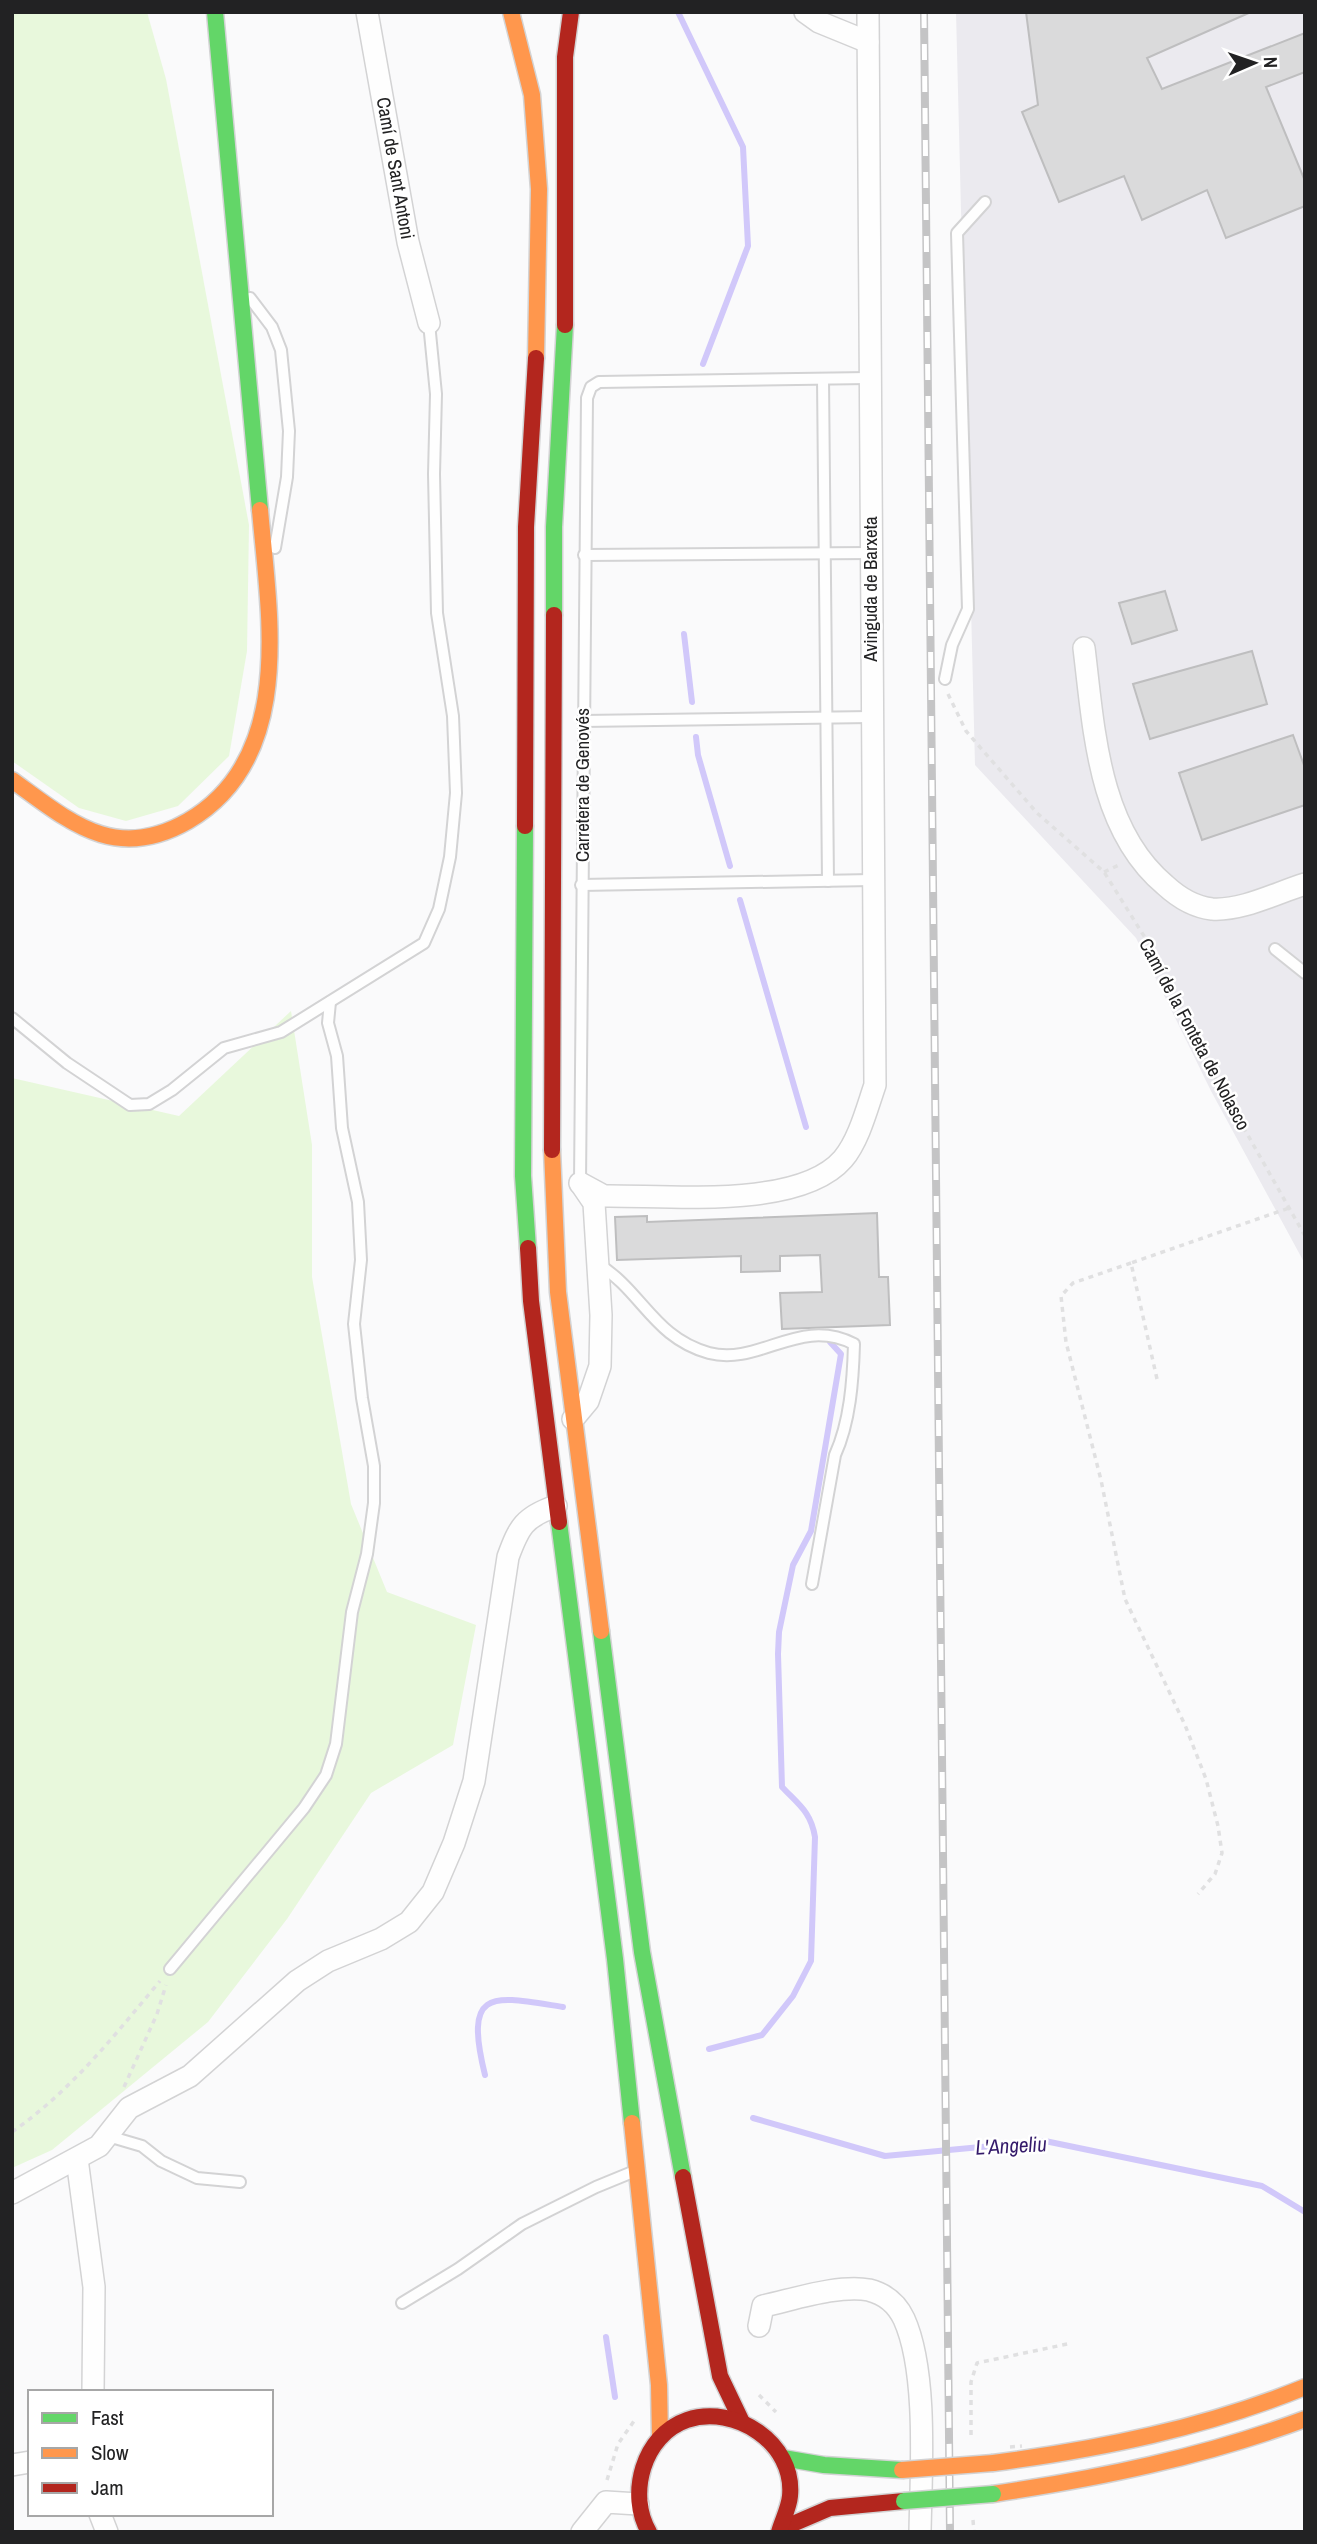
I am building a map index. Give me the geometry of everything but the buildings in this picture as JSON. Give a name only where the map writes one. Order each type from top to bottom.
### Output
[{"type":"main road","points":[[12,780],[66,820],[89,832],[110,838],[151,836],[170,831],[203,812],[232,786],[252,753],[258,734],[265,677],[267,592],[215,12]]},
{"type":"main road","points":[[511,12],[532,95],[539,189],[538,310],[526,527],[523,1176],[531,1301],[615,1959],[659,2385],[660,2438]]},
{"type":"main road","points":[[571,12],[565,57],[567,292],[554,527],[552,1171],[558,1292],[642,1952],[720,2376],[741,2420]]},
{"type":"main road","points":[[783,2458],[824,2465],[902,2470],[993,2463],[1118,2445],[1172,2433],[1305,2387]]},
{"type":"main road","points":[[649,2532],[638,2504],[638,2480],[646,2457],[660,2438],[677,2424],[698,2417],[720,2415],[741,2420],[765,2436],[783,2458],[790,2482],[790,2494],[789,2506],[780,2530]]},
{"type":"main road","points":[[780,2530],[830,2508],[993,2494],[1138,2472],[1218,2450],[1305,2419]]},
{"type":"street","name":"Camí de Sant Antoni","points":[[367,12],[408,242],[429,323]]},
{"type":"street","points":[[805,12],[819,22],[868,42]]},
{"type":"street","name":"Avinguda de Barxeta","points":[[580,1183],[604,1196],[767,1194],[807,1185],[843,1159],[862,1121],[875,1085],[868,378],[868,12]]},
{"type":"street","points":[[1084,648],[1099,748],[1114,812],[1123,835],[1156,878],[1193,905],[1212,909],[1231,908],[1305,884]]},
{"type":"street","points":[[552,1171],[580,1183]]},
{"type":"street","name":"Carretera de Genovés","points":[[573,1419],[588,1401],[600,1366],[594,1203],[580,1183]]},
{"type":"street","points":[[12,2193],[99,2146],[129,2108],[190,2076],[297,1981],[328,1961],[381,1939],[409,1922],[433,1892],[454,1843],[474,1781],[508,1557],[520,1527],[540,1511],[556,1506]]},
{"type":"street","points":[[77,2158],[94,2287],[93,2390]]},
{"type":"street","points":[[759,2326],[763,2306],[823,2292],[866,2290],[888,2297],[904,2317],[915,2353],[918,2381],[920,2532]]},
{"type":"street","points":[[582,2532],[606,2502],[638,2504]]},
{"type":"lane","points":[[945,679],[952,645],[968,609],[957,233],[985,202]]},
{"type":"lane","points":[[235,247],[250,299],[272,327],[281,350],[289,431],[287,466],[267,592]]},
{"type":"lane","points":[[12,1018],[67,1063],[130,1105],[149,1104],[172,1090],[224,1048],[281,1032],[424,943],[439,909],[450,857],[456,793],[454,742],[438,613],[434,474],[436,394],[429,323]]},
{"type":"lane","points":[[828,881],[823,379],[868,378]]},
{"type":"lane","name":"Carretera de Genovés","points":[[580,1183],[587,398],[591,387],[599,382],[823,379]]},
{"type":"lane","points":[[584,555],[870,553]]},
{"type":"lane","points":[[583,721],[871,717]]},
{"type":"lane","points":[[582,885],[872,880]]},
{"type":"lane","points":[[1275,949],[1305,973]]},
{"type":"lane","points":[[170,1969],[303,1808],[326,1775],[336,1744],[352,1612],[367,1554],[374,1503],[374,1466],[362,1398],[354,1324],[361,1260],[358,1202],[342,1128],[337,1056],[328,1023],[330,1002]]},
{"type":"lane","points":[[598,1264],[619,1277],[661,1328],[709,1353],[732,1355],[763,1348],[789,1338],[836,1335],[854,1344],[853,1373],[842,1440],[835,1455],[812,1584]]},
{"type":"lane","points":[[108,2136],[142,2146],[161,2161],[197,2178],[240,2182]]},
{"type":"lane","points":[[402,2303],[458,2269],[523,2224],[596,2187],[638,2171]]},
{"type":"path","name":"Camí de la Fonteta de Nolasco","points":[[945,679],[950,701],[966,731],[1037,813],[1104,872],[1159,960],[1216,1079],[1305,1236]]},
{"type":"path","points":[[1198,1894],[1215,1874],[1222,1853],[1218,1826],[1206,1779],[1185,1725],[1125,1599],[1101,1480],[1066,1342],[1061,1296],[1073,1283],[1289,1208]]},
{"type":"path","points":[[1131,1263],[1157,1379]]},
{"type":"path","points":[[122,2089],[157,2014],[170,1969]]},
{"type":"path","points":[[12,2132],[49,2106],[86,2069],[170,1969]]},
{"type":"path","points":[[971,2435],[971,2382],[977,2363],[1072,2343]]},
{"type":"path","points":[[973,2516],[974,2532]]},
{"type":"shaded area","points":[[956,12],[1305,12],[1305,1264],[1211,1091],[1136,938],[975,765]]},
{"type":"green space","points":[[12,12],[147,12],[166,79],[249,525],[247,651],[229,756],[178,806],[126,821],[79,808],[12,761]]},
{"type":"green space","points":[[291,1011],[312,1145],[312,1277],[351,1504],[387,1592],[476,1625],[453,1745],[371,1793],[287,1919],[208,2022],[52,2150],[12,2168],[12,1078],[179,1116]]},
{"type":"waterway","points":[[678,12],[743,147],[748,246],[703,364]]},
{"type":"waterway","points":[[684,634],[692,702]]},
{"type":"waterway","points":[[696,737],[698,755],[730,866]]},
{"type":"waterway","points":[[740,900],[806,1127]]},
{"type":"waterway","points":[[709,2049],[762,2035],[793,1996],[811,1961],[815,1837],[807,1815],[782,1787],[778,1654],[779,1632],[793,1565],[811,1531],[841,1354],[830,1342]]},
{"type":"waterway","points":[[485,2075],[478,2025],[482,2011],[490,2004],[502,2000],[518,2000],[563,2007]]},
{"type":"waterway","name":"L'Angeliu","points":[[753,2118],[885,2156],[1045,2141],[1262,2186],[1305,2212]]},
{"type":"waterway","points":[[606,2337],[615,2397]]},
{"type":"railway","points":[[924,12],[950,2532]]},
{"type":"traffic: fast","points":[[215,12],[260,510]]},
{"type":"traffic: fast","points":[[554,615],[554,527],[565,325]]},
{"type":"traffic: fast","points":[[525,826],[523,1176],[528,1248]]},
{"type":"traffic: fast","points":[[559,1522],[615,1959],[632,2123]]},
{"type":"traffic: fast","points":[[601,1631],[642,1952],[683,2177]]},
{"type":"traffic: fast","points":[[783,2458],[824,2465],[902,2470]]},
{"type":"traffic: fast","points":[[904,2501],[993,2494]]},
{"type":"traffic: slow","points":[[511,12],[532,95],[539,189],[536,358]]},
{"type":"traffic: slow","points":[[12,780],[74,823],[116,838],[138,838],[162,833],[188,821],[222,794],[246,761],[261,723],[268,681],[268,594],[260,510]]},
{"type":"traffic: slow","points":[[552,1150],[558,1292],[601,1631]]},
{"type":"traffic: slow","points":[[632,2123],[659,2385],[660,2437]]},
{"type":"traffic: slow","points":[[993,2463],[1152,2435],[1229,2414],[1305,2387]]},
{"type":"traffic: slow","points":[[993,2494],[1151,2465],[1305,2419]]},
{"type":"traffic: slow","points":[[902,2470],[993,2463]]},
{"type":"traffic: jam","points":[[565,325],[565,57],[571,12]]},
{"type":"traffic: jam","points":[[525,826],[526,527],[536,358]]},
{"type":"traffic: jam","points":[[552,1150],[554,615]]},
{"type":"traffic: jam","points":[[528,1248],[531,1301],[559,1522]]},
{"type":"traffic: jam","points":[[683,2177],[720,2376],[741,2420]]},
{"type":"traffic: jam","points":[[649,2532],[639,2501],[643,2468],[650,2452],[659,2439],[672,2428],[687,2420],[705,2416],[742,2423],[758,2432],[772,2444],[783,2460],[789,2477],[790,2496],[779,2532]]},
{"type":"traffic: jam","points":[[781,2529],[830,2508],[904,2501]]}]
